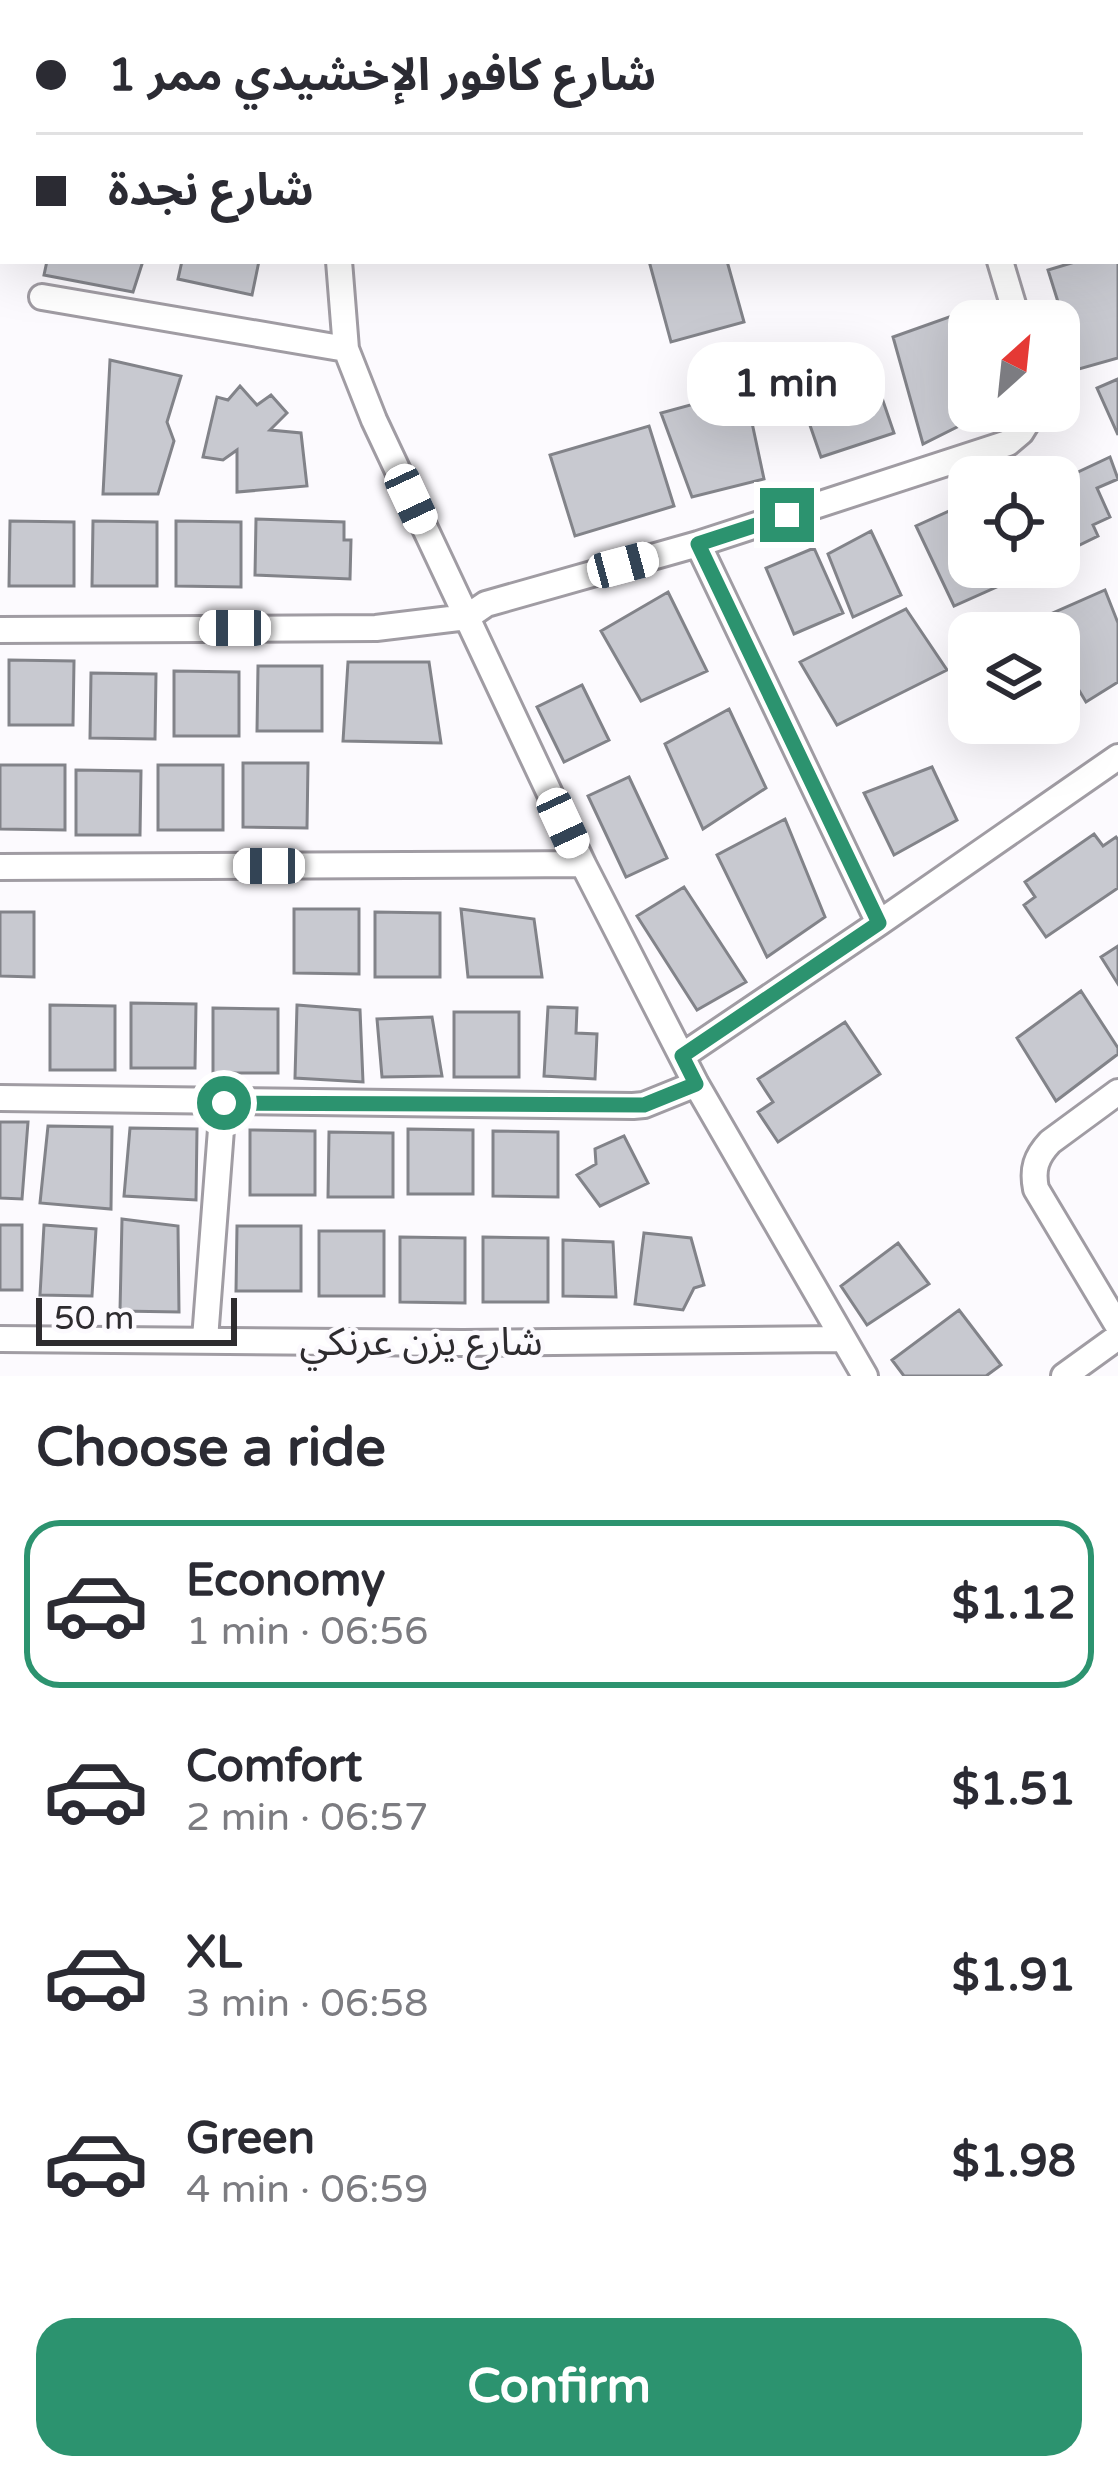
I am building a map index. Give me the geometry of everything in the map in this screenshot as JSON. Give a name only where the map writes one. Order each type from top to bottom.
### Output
[{"type":"street","points":[[339,264],[346,350],[374,420],[583,864],[696,1084],[865,1376]]},
{"type":"street","points":[[1001,264],[1012,300]]},
{"type":"street","points":[[42,297],[346,350]]},
{"type":"street","points":[[0,630],[376,628],[467,617],[486,604],[698,544],[1008,442],[1021,432]]},
{"type":"street","points":[[698,544],[879,923]]},
{"type":"street","points":[[682,1056],[1118,757]]},
{"type":"street","points":[[0,867],[583,864]]},
{"type":"street","points":[[0,1098],[633,1106],[696,1084]]},
{"type":"street","points":[[1118,1092],[1049,1142],[1034,1165],[1034,1178],[1036,1189],[1118,1326]]},
{"type":"street","points":[[205,1339],[224,1103]]},
{"type":"street","points":[[1064,1376],[1118,1337]]},
{"type":"street","name":"شارع يزن عرنكي","points":[[0,1339],[463,1343],[842,1339]]},
{"type":"building","points":[[46,264],[142,264],[133,292],[44,275]]},
{"type":"building","points":[[181,264],[258,264],[252,295],[178,279]]},
{"type":"building","points":[[650,264],[728,264],[744,322],[671,342]]},
{"type":"building","points":[[1068,264],[1118,264],[1118,358],[1080,369],[1080,300],[1057,300],[1048,270]]},
{"type":"building","points":[[948,317],[948,432],[923,444],[893,337]]},
{"type":"building","points":[[868,357],[894,433],[821,457],[795,382]]},
{"type":"building","points":[[110,360],[181,376],[167,422],[174,441],[158,494],[103,494]]},
{"type":"building","points":[[1118,379],[1118,435],[1097,388]]},
{"type":"building","points":[[240,386],[257,405],[271,395],[287,413],[270,430],[301,433],[307,486],[237,492],[237,450],[223,460],[203,457],[217,397],[228,400]]},
{"type":"building","points":[[745,390],[764,479],[692,497],[661,413]]},
{"type":"building","points":[[649,426],[674,506],[575,536],[550,455]]},
{"type":"building","points":[[1110,457],[1118,479],[1097,488],[1110,517],[1093,525],[1098,536],[1080,545],[1080,471]]},
{"type":"building","points":[[948,512],[948,588],[994,588],[954,606],[916,526]]},
{"type":"building","points":[[256,519],[344,522],[344,540],[351,540],[350,579],[255,575]]},
{"type":"building","points":[[10,521],[74,522],[74,586],[9,586]]},
{"type":"building","points":[[93,521],[157,522],[157,586],[92,586]]},
{"type":"building","points":[[176,521],[241,522],[241,587],[176,586]]},
{"type":"building","points":[[871,531],[901,595],[853,617],[828,554]]},
{"type":"building","points":[[814,548],[843,613],[794,634],[766,568]]},
{"type":"building","points":[[1105,590],[1118,623],[1118,682],[1086,702],[1080,692],[1080,612],[1055,612]]},
{"type":"building","points":[[668,592],[707,671],[641,701],[601,631]]},
{"type":"building","points":[[906,609],[947,670],[837,725],[800,662]]},
{"type":"building","points":[[9,660],[74,661],[73,725],[9,725]]},
{"type":"building","points":[[348,662],[429,662],[441,743],[343,741]]},
{"type":"building","points":[[258,666],[322,666],[322,731],[257,731]]},
{"type":"building","points":[[174,671],[239,672],[239,736],[174,736]]},
{"type":"building","points":[[91,673],[156,674],[155,739],[90,738]]},
{"type":"building","points":[[582,685],[609,740],[564,762],[537,707]]},
{"type":"building","points":[[729,709],[766,788],[703,829],[665,744]]},
{"type":"building","points":[[243,763],[308,763],[307,828],[243,827]]},
{"type":"building","points":[[0,765],[65,765],[65,830],[0,829]]},
{"type":"building","points":[[158,765],[223,765],[223,830],[158,830]]},
{"type":"building","points":[[932,767],[957,820],[894,855],[864,793]]},
{"type":"building","points":[[76,770],[141,771],[140,835],[76,835]]},
{"type":"building","points":[[629,777],[667,858],[626,877],[588,796]]},
{"type":"building","points":[[785,819],[825,917],[767,957],[717,855]]},
{"type":"building","points":[[1094,834],[1103,846],[1118,840],[1118,888],[1046,937],[1024,905],[1035,897],[1025,882]]},
{"type":"building","points":[[684,887],[746,982],[697,1010],[637,916]]},
{"type":"building","points":[[294,909],[359,909],[359,974],[294,973]]},
{"type":"building","points":[[461,909],[534,919],[542,977],[468,977]]},
{"type":"building","points":[[0,912],[34,912],[34,977],[0,976]]},
{"type":"building","points":[[375,912],[440,913],[440,977],[375,977]]},
{"type":"building","points":[[1118,946],[1118,984],[1101,957]]},
{"type":"building","points":[[1081,991],[1118,1054],[1056,1101],[1017,1038]]},
{"type":"building","points":[[131,1003],[196,1004],[195,1068],[131,1068]]},
{"type":"building","points":[[50,1005],[115,1006],[115,1070],[50,1070]]},
{"type":"building","points":[[297,1005],[360,1010],[363,1082],[295,1078]]},
{"type":"building","points":[[548,1007],[577,1008],[576,1033],[597,1034],[595,1079],[544,1076]]},
{"type":"building","points":[[213,1008],[278,1009],[278,1073],[213,1073]]},
{"type":"building","points":[[454,1012],[519,1012],[519,1077],[454,1077]]},
{"type":"building","points":[[432,1017],[442,1076],[382,1077],[377,1019]]},
{"type":"building","points":[[845,1022],[880,1074],[778,1142],[758,1112],[773,1102],[758,1079]]},
{"type":"building","points":[[0,1122],[28,1122],[22,1199],[0,1198]]},
{"type":"building","points":[[48,1126],[112,1127],[111,1209],[40,1203]]},
{"type":"building","points":[[130,1128],[197,1129],[196,1200],[124,1196]]},
{"type":"building","points":[[408,1129],[473,1130],[473,1194],[408,1194]]},
{"type":"building","points":[[250,1130],[315,1131],[315,1195],[250,1195]]},
{"type":"building","points":[[493,1131],[558,1132],[558,1197],[493,1196]]},
{"type":"building","points":[[329,1132],[393,1133],[393,1197],[328,1197]]},
{"type":"building","points":[[624,1136],[648,1183],[600,1206],[577,1175],[596,1164],[595,1149]]},
{"type":"building","points":[[122,1219],[178,1226],[179,1312],[120,1311]]},
{"type":"building","points":[[0,1225],[22,1225],[22,1290],[0,1290]]},
{"type":"building","points":[[44,1225],[96,1229],[92,1296],[40,1295]]},
{"type":"building","points":[[237,1226],[301,1226],[301,1291],[236,1291]]},
{"type":"building","points":[[319,1231],[384,1231],[384,1296],[319,1296]]},
{"type":"building","points":[[644,1233],[691,1238],[704,1285],[694,1288],[683,1310],[635,1304]]},
{"type":"building","points":[[400,1237],[465,1238],[465,1303],[400,1302]]},
{"type":"building","points":[[483,1237],[548,1238],[548,1302],[483,1302]]},
{"type":"building","points":[[563,1240],[613,1242],[616,1297],[563,1296]]},
{"type":"building","points":[[898,1243],[929,1284],[867,1325],[841,1286]]},
{"type":"building","points":[[959,1310],[1001,1365],[986,1376],[904,1376],[892,1360]]},
{"type":"route","points":[[224,1103],[644,1105],[696,1084],[682,1056],[879,923],[698,544],[787,515]]}]
